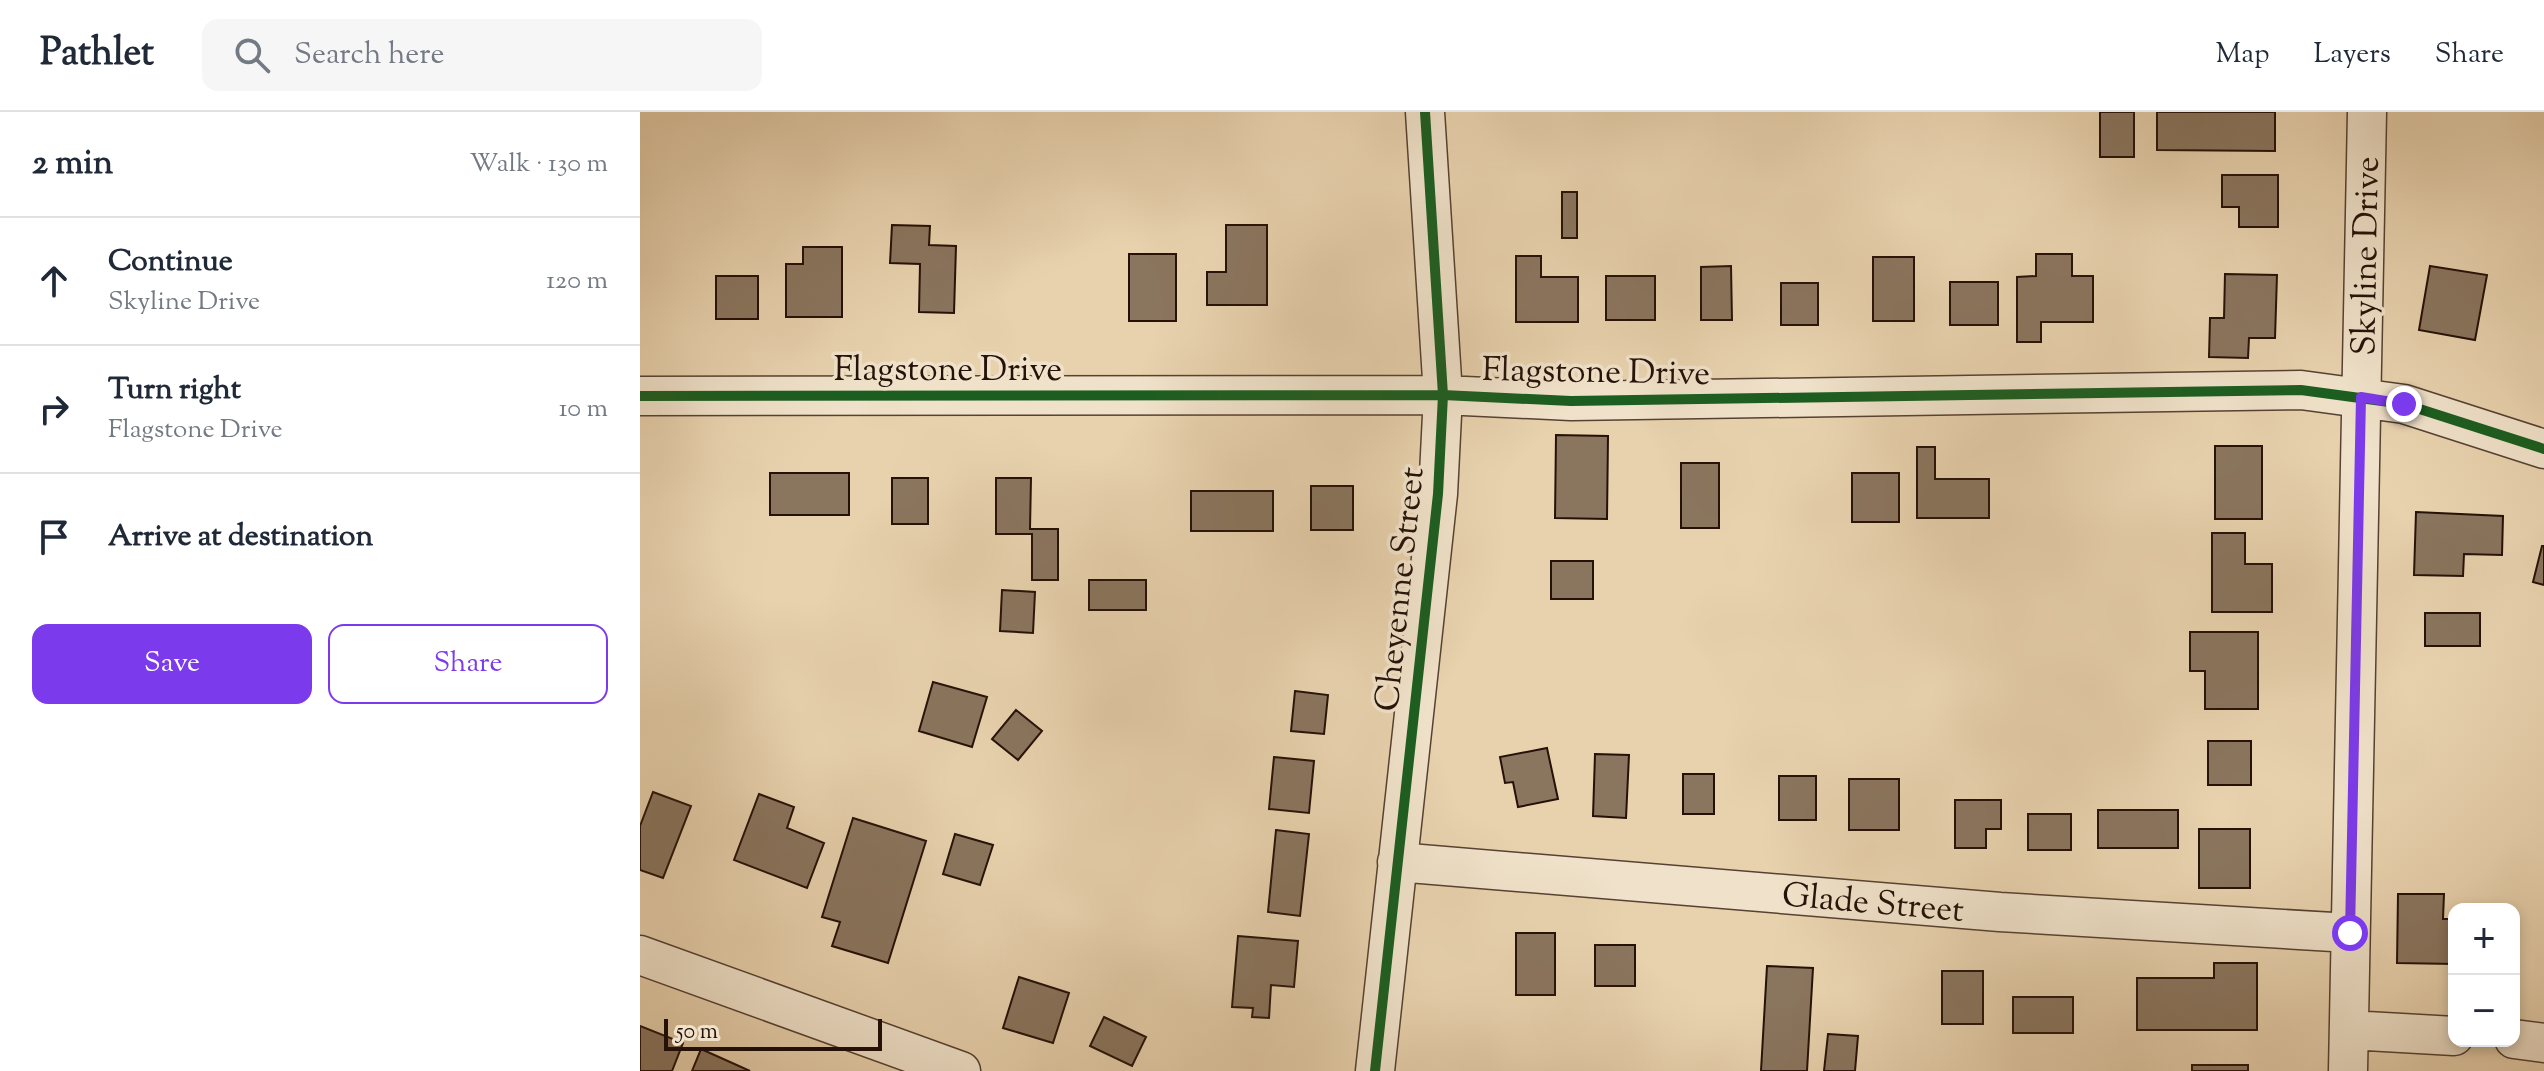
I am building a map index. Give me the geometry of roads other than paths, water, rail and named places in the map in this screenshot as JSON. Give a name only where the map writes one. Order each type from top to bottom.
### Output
[{"type":"street","name":"Cheyenne Street","points":[[1375,1071],[1438,494],[1443,395],[1425,112]]},
{"type":"street","name":"Skyline Drive","points":[[2348,1071],[2367,112]]},
{"type":"street","name":"Flagstone Drive","points":[[640,396],[1443,395],[1571,401],[2301,390],[2404,404],[2544,449]]},
{"type":"street","name":"Glade Street","points":[[1397,862],[2000,912],[2350,933]]},
{"type":"street","points":[[640,955],[961,1071]]},
{"type":"street","points":[[2349,1030],[2448,1036]]},
{"type":"street","points":[[2520,1040],[2544,1043]]}]
